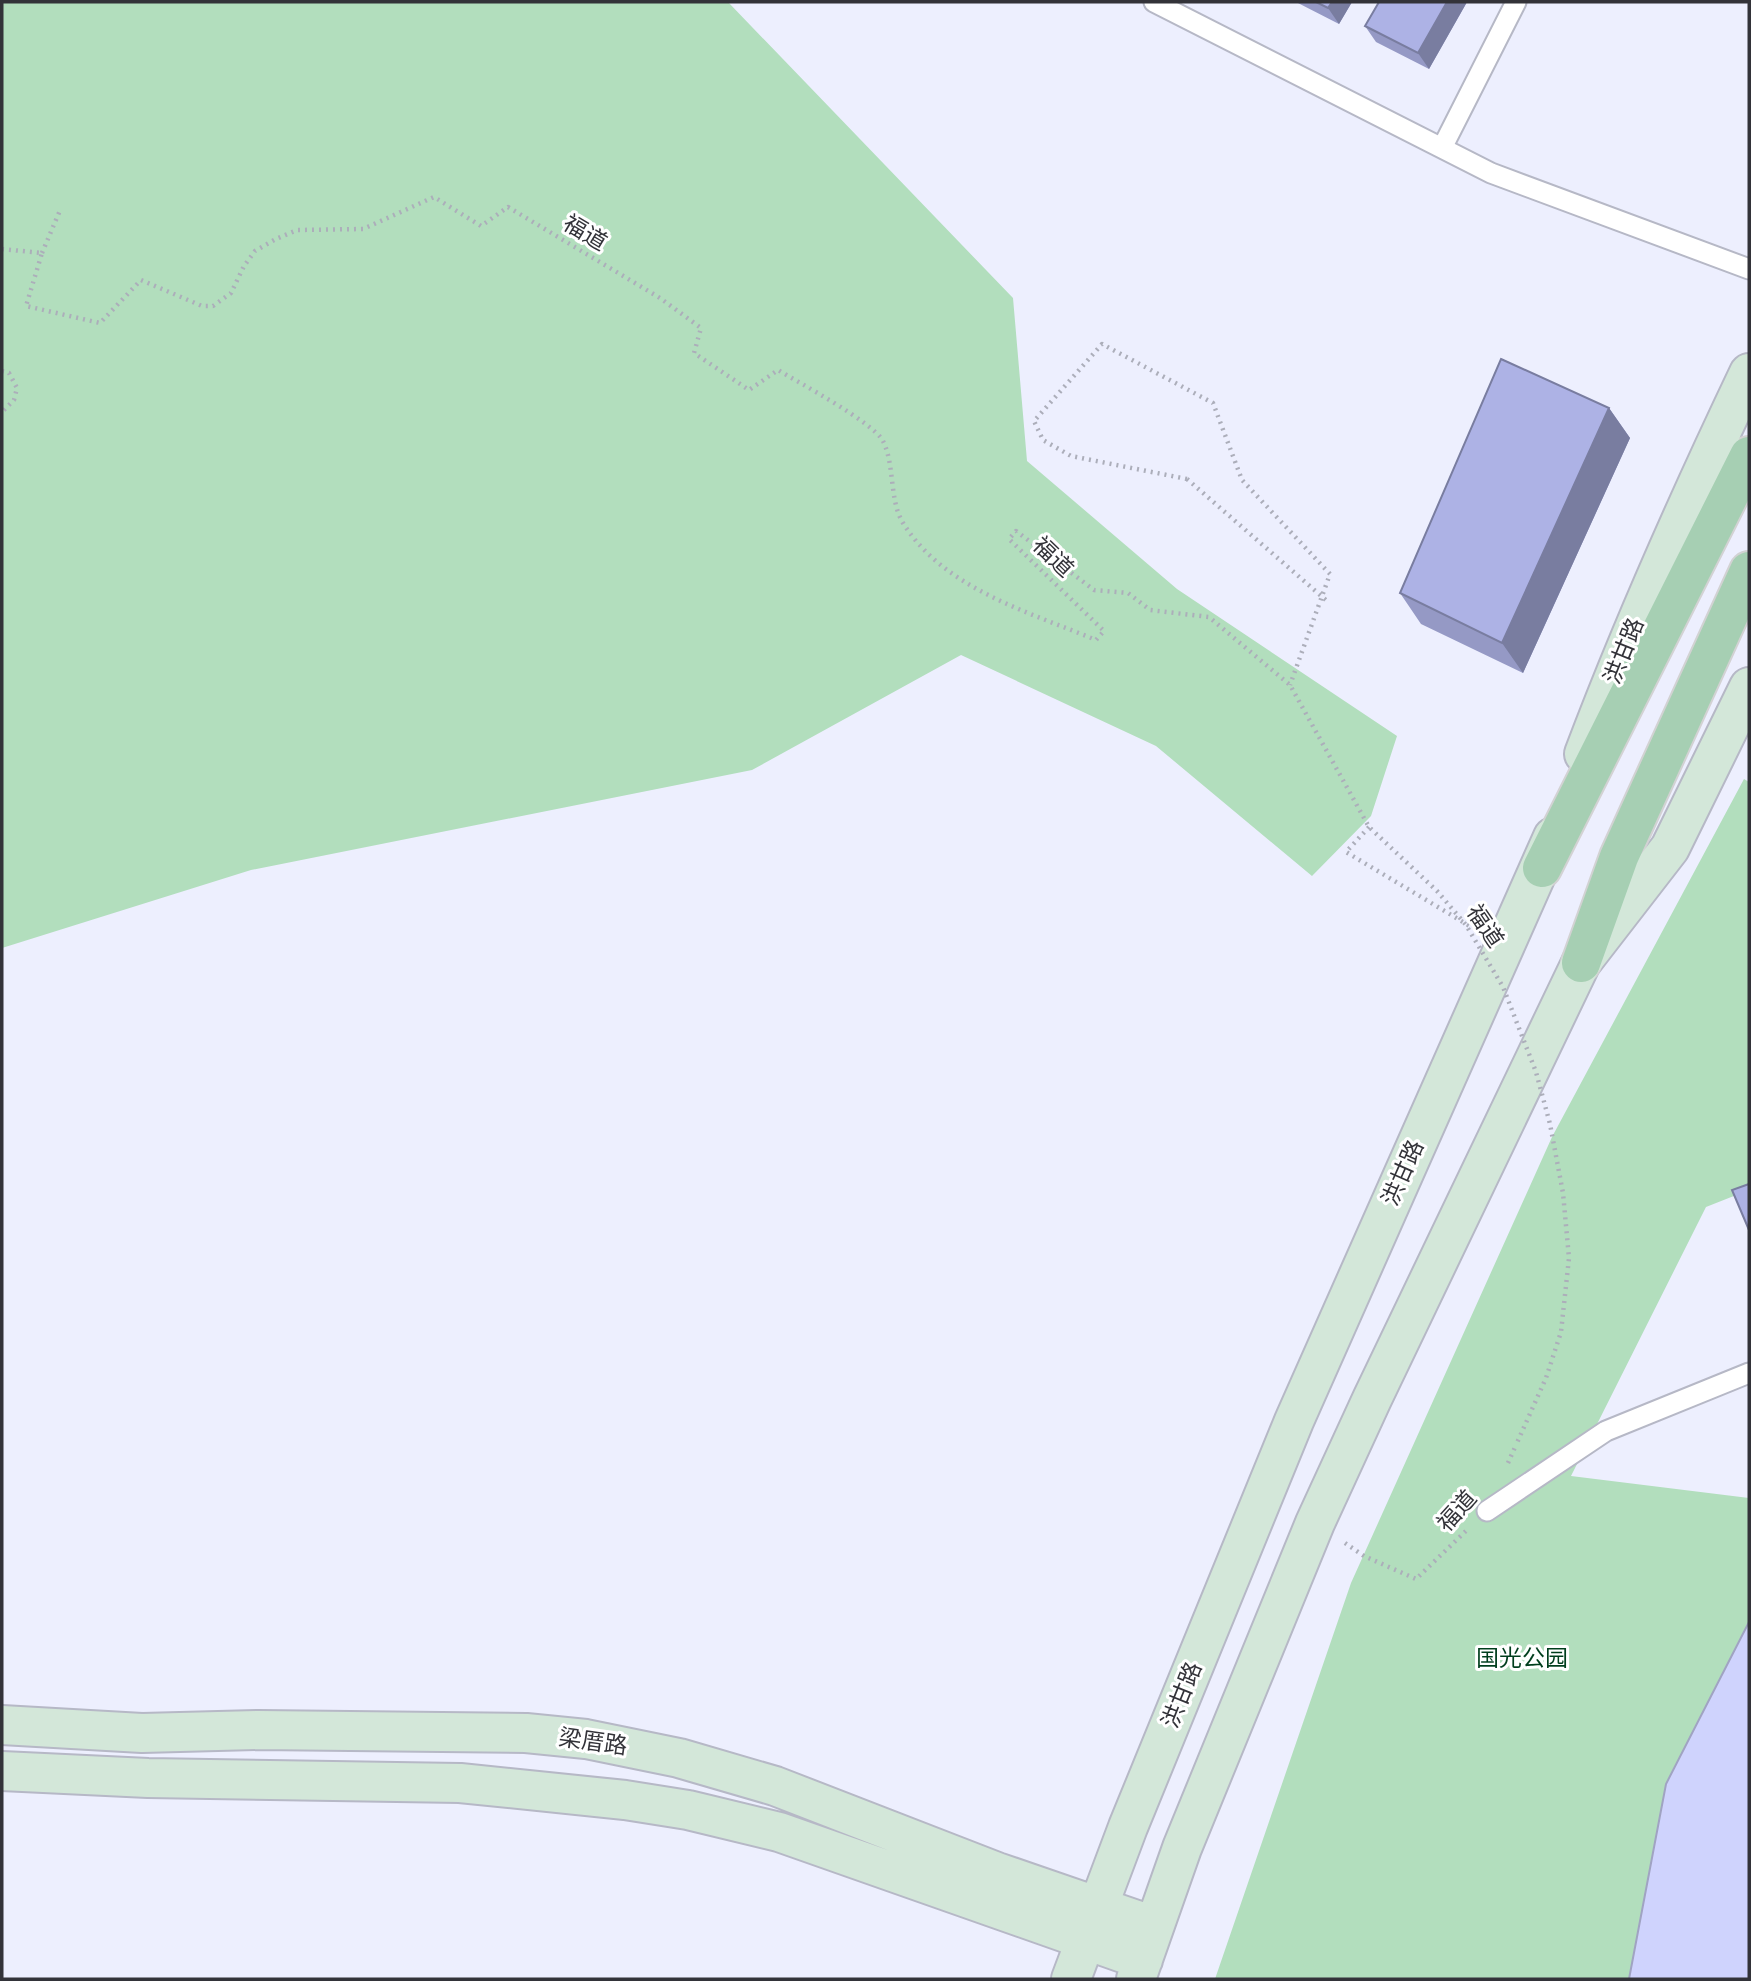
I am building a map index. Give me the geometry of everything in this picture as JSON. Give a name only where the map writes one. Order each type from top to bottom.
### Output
[{"type":"main road","name":"洪甘路","points":[[1071,1979],[1133,1814],[1294,1421],[1542,867],[1625,646],[1674,530],[1749,373]]},
{"type":"main road","points":[[1542,867],[1749,456]]},
{"type":"main road","points":[[1144,1955],[1187,1835],[1315,1523],[1581,963],[1619,857],[1749,572]]},
{"type":"main road","points":[[1581,963],[1670,848],[1749,687]]},
{"type":"main road","name":"梁厝路","points":[[2,1726],[142,1733],[259,1730],[526,1733],[586,1739],[736,1773],[1093,1923],[1144,1955]]},
{"type":"main road","name":"梁厝路","points":[[2,1771],[148,1778],[460,1783],[625,1800],[688,1810],[779,1832],[1093,1923]]},
{"type":"lane","points":[[1154,2],[1491,173],[1749,269]]},
{"type":"lane","points":[[1442,148],[1516,2]]},
{"type":"lane","points":[[1487,1511],[1606,1431],[1749,1373]]},
{"type":"path","name":"福道","points":[[61,208],[42,253],[26,306],[100,323],[141,280],[202,306],[221,302],[230,293],[255,251],[297,230],[363,229],[434,197],[481,226],[508,207],[660,298],[701,328],[694,353],[749,390],[778,370],[838,404],[883,439],[902,522],[922,546],[971,587],[1096,640],[1104,631],[1009,539],[1016,531],[1094,590],[1128,593],[1150,611],[1209,617],[1290,685],[1369,828],[1437,891],[1476,941],[1514,1011],[1550,1125],[1569,1258],[1567,1297],[1561,1332],[1546,1378],[1487,1511],[1416,1579],[1364,1556],[1315,1523]]},
{"type":"path","points":[[2,249],[42,253]]},
{"type":"path","points":[[1290,685],[1330,574],[1242,481],[1213,403],[1102,344],[1034,421],[1043,440],[1071,456],[1187,479],[1327,601]]},
{"type":"path","points":[[2,371],[9,373],[17,388],[14,400],[2,412]]},
{"type":"path","points":[[1369,828],[1346,852],[1506,947]]},
{"type":"green space","points":[[2,2],[728,2],[1013,298],[1027,461],[1177,589],[1397,736],[1371,816],[1312,876],[1156,746],[961,655],[752,770],[251,870],[2,948]]},
{"type":"green space","name":"国光公园","points":[[1744,779],[1749,782],[1749,1190],[1706,1207],[1571,1476],[1749,1498],[1749,1622],[1666,1784],[1629,1979],[1215,1979],[1351,1583],[1552,1137]]},
{"type":"water","points":[[1749,1622],[1749,1979],[1629,1979],[1666,1784]]},
{"type":"building","points":[[1316,2],[1332,2],[1328,8]]},
{"type":"building","points":[[1379,2],[1447,2],[1418,53],[1365,26]]},
{"type":"building","points":[[1501,359],[1609,408],[1502,643],[1400,593]]},
{"type":"building","points":[[1749,1184],[1749,1230],[1732,1190]]}]
